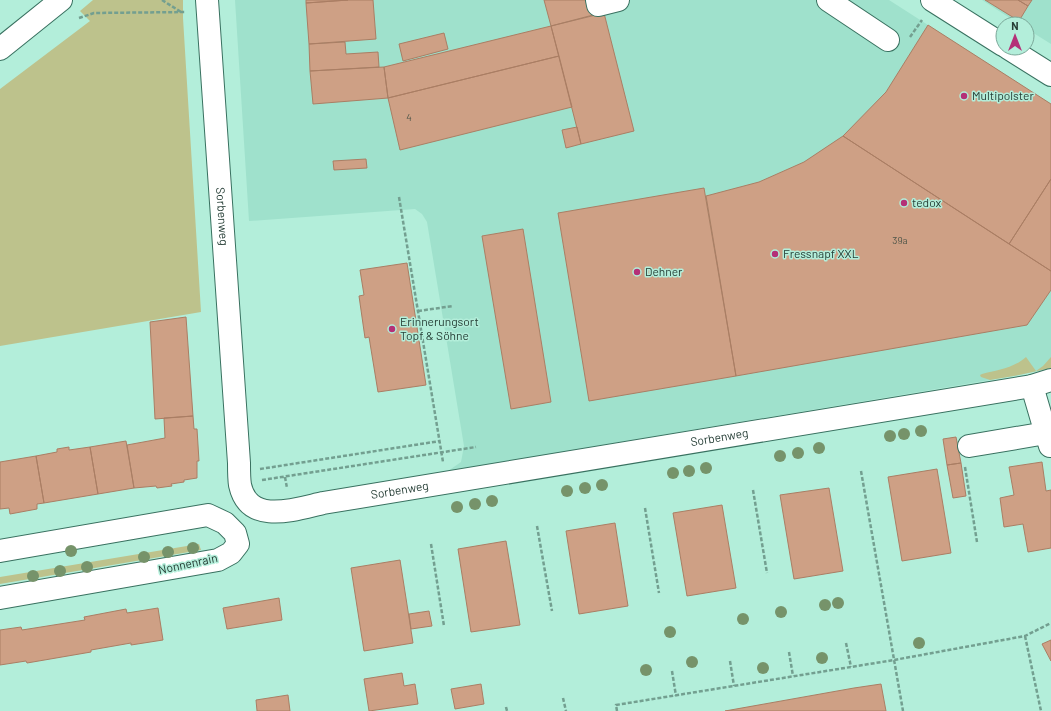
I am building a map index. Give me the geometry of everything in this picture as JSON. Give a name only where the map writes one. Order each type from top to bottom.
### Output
[{"type":"street","points":[[0,49],[61,0]]},
{"type":"street","points":[[596,0],[598,5],[618,0]]},
{"type":"street","points":[[828,0],[888,40]]},
{"type":"street","points":[[932,0],[995,40]]},
{"type":"street","name":"Sorbenweg","points":[[208,5],[240,484],[242,493],[248,502],[258,509],[269,512],[290,510],[447,482],[1042,383]]},
{"type":"street","points":[[1021,56],[1051,75]]},
{"type":"street","points":[[969,446],[1048,440],[1042,383]]},
{"type":"street","name":"Nonnenrain","points":[[0,551],[208,515],[225,523],[235,534],[238,544],[231,553],[218,560],[0,598]]},
{"type":"path","points":[[162,0],[181,12]]},
{"type":"path","points":[[80,18],[94,13],[181,12],[208,5]]},
{"type":"path","points":[[916,29],[921,21]]},
{"type":"path","points":[[399,197],[447,482]]},
{"type":"path","points":[[418,311],[454,306]]},
{"type":"path","points":[[260,470],[440,441]]},
{"type":"path","points":[[261,480],[476,446]]},
{"type":"path","points":[[861,471],[903,711]]},
{"type":"path","points":[[753,490],[767,573]]},
{"type":"path","points":[[645,508],[658,593]]},
{"type":"path","points":[[537,526],[552,611]]},
{"type":"path","points":[[431,544],[444,626]]},
{"type":"path","points":[[617,711],[616,706],[894,660],[1025,636],[1051,623]]},
{"type":"path","points":[[1025,636],[1041,711]]},
{"type":"path","points":[[846,643],[850,667]]},
{"type":"path","points":[[789,652],[793,676]]},
{"type":"path","points":[[730,661],[734,686]]},
{"type":"path","points":[[672,671],[676,696]]},
{"type":"path","points":[[564,698],[566,711]]},
{"type":"path","points":[[506,707],[507,711]]},
{"type":"shaded area","points":[[93,0],[183,0],[201,312],[0,346],[0,89],[90,21],[80,11]]},
{"type":"shaded area","points":[[235,0],[889,0],[1051,104],[1051,368],[1019,375],[448,471],[461,462],[464,446],[427,222],[422,214],[415,209],[249,221]]},
{"type":"shaded area","points":[[982,0],[1051,0],[1051,44],[1035,34],[1035,16],[1007,16]]},
{"type":"shaded area","points":[[1026,357],[1036,371],[1051,357],[1051,368],[1019,375],[990,380],[981,377],[980,375],[1011,366]]},
{"type":"shaded area","points":[[199,544],[201,550],[0,584],[0,577]]},
{"type":"building","points":[[306,0],[348,0],[306,3]]},
{"type":"building","points":[[373,0],[376,39],[309,44],[306,3]]},
{"type":"building","points":[[544,0],[589,0],[593,15],[551,26]]},
{"type":"building","points":[[985,0],[1018,0],[1028,6],[1022,16],[1011,16]]},
{"type":"building","points":[[1018,0],[1032,0],[1028,6]]},
{"type":"building","points":[[604,13],[634,131],[581,144],[551,26]]},
{"type":"building","points":[[928,25],[1051,104],[1051,179],[1009,244],[843,136],[886,92]]},
{"type":"building","points":[[551,26],[559,56],[388,98],[384,67]]},
{"type":"building","points":[[444,33],[448,49],[403,61],[399,44]]},
{"type":"building","points":[[345,42],[346,54],[378,52],[379,67],[310,71],[309,44]]},
{"type":"building","points":[[559,56],[572,107],[400,150],[388,98]]},
{"type":"building","points":[[384,67],[388,98],[313,104],[310,71]]},
{"type":"building","points":[[577,127],[581,144],[566,148],[562,130]]},
{"type":"building","points":[[843,136],[1051,271],[1051,290],[1027,325],[736,376],[706,196],[759,182],[804,162]]},
{"type":"building","points":[[366,159],[367,168],[334,170],[333,161]]},
{"type":"building","points":[[1051,179],[1051,271],[1009,244]]},
{"type":"building","points":[[704,188],[736,376],[589,401],[558,213]]},
{"type":"building","points":[[523,229],[551,402],[511,409],[482,236]]},
{"type":"building","points":[[407,263],[426,385],[378,392],[369,337],[365,338],[359,296],[364,295],[360,270]]},
{"type":"building","points":[[186,317],[193,416],[155,419],[150,322]]},
{"type":"building","points":[[193,416],[194,429],[197,429],[199,461],[197,461],[197,478],[171,484],[172,486],[157,488],[156,486],[134,488],[127,445],[165,438],[164,418]]},
{"type":"building","points":[[956,437],[961,463],[947,465],[943,439]]},
{"type":"building","points":[[126,441],[134,488],[98,494],[90,447]]},
{"type":"building","points":[[69,447],[69,450],[90,447],[98,494],[44,503],[36,456],[57,452],[57,449]]},
{"type":"building","points":[[36,456],[44,503],[37,504],[37,509],[10,514],[9,508],[0,509],[0,462]]},
{"type":"building","points":[[1042,462],[1046,491],[1051,490],[1051,548],[1028,552],[1023,524],[1004,527],[1000,498],[1014,495],[1009,467]]},
{"type":"building","points":[[961,463],[966,496],[953,498],[947,465]]},
{"type":"building","points":[[937,469],[951,553],[902,561],[888,477]]},
{"type":"building","points":[[829,488],[843,571],[794,579],[780,495]]},
{"type":"building","points":[[722,505],[736,588],[687,596],[673,513]]},
{"type":"building","points":[[615,523],[628,606],[579,614],[566,531]]},
{"type":"building","points":[[506,541],[520,625],[471,632],[458,549]]},
{"type":"building","points":[[400,560],[413,643],[364,651],[351,568]]},
{"type":"building","points":[[279,598],[282,620],[227,629],[223,608]]},
{"type":"building","points":[[158,608],[163,640],[131,645],[131,643],[91,650],[91,652],[27,663],[26,661],[0,665],[0,630],[21,627],[22,630],[85,620],[84,617],[126,609],[127,613]]},
{"type":"building","points":[[429,611],[432,626],[411,629],[409,614]]},
{"type":"building","points":[[1051,640],[1051,661],[1042,644]]},
{"type":"building","points":[[402,673],[404,686],[415,684],[418,704],[369,711],[364,679]]},
{"type":"building","points":[[481,684],[484,704],[455,709],[451,689]]},
{"type":"building","points":[[881,684],[886,711],[725,711],[854,688]]},
{"type":"building","points":[[288,695],[290,711],[257,711],[256,700]]},
{"type":"place","name":"Multipolster","points":[[964,96]]},
{"type":"place","name":"tedox","points":[[904,203]]},
{"type":"place","name":"Fressnapf XXL","points":[[775,254]]},
{"type":"place","name":"Dehner","points":[[637,272]]},
{"type":"place","name":"Erinnerungsort Topf & Söhne","points":[[392,329]]}]
